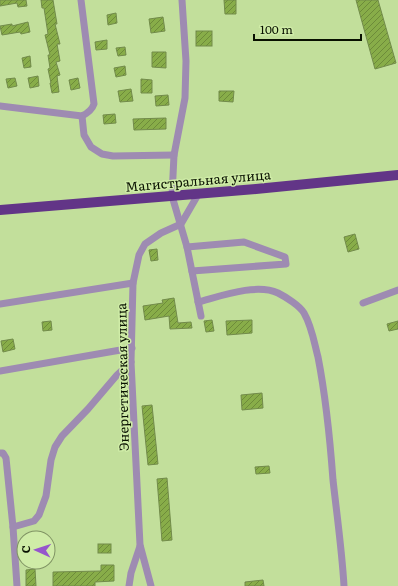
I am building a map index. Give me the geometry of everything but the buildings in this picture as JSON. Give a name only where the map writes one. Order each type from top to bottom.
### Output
[{"type":"highway","name":"Магистральная улица","points":[[0,210],[398,176]]},
{"type":"street","points":[[0,106],[82,116],[93,108],[94,104],[80,0]]},
{"type":"street","points":[[182,0],[186,61],[184,98],[174,155],[172,196],[187,247],[201,316]]},
{"type":"street","points":[[82,116],[84,135],[91,147],[102,154],[113,156],[174,155]]},
{"type":"street","points":[[181,224],[199,193]]},
{"type":"street","name":"Энергетическая улица","points":[[151,586],[140,545],[131,362],[133,283],[139,255],[146,244],[161,233],[181,224]]},
{"type":"street","points":[[187,247],[244,242],[285,257],[286,264],[192,271]]},
{"type":"street","points":[[0,304],[133,283]]},
{"type":"street","points":[[198,302],[244,290],[261,289],[277,293],[304,312],[314,339],[322,375],[343,562],[344,586]]},
{"type":"street","points":[[364,303],[398,290]]},
{"type":"street","points":[[0,371],[132,348]]},
{"type":"street","points":[[13,527],[34,521],[39,515],[46,496],[51,460],[55,448],[62,436],[88,409],[117,375],[131,362]]},
{"type":"street","points":[[0,453],[3,453],[6,458],[17,586]]},
{"type":"street","points":[[130,586],[131,573],[140,545]]}]
